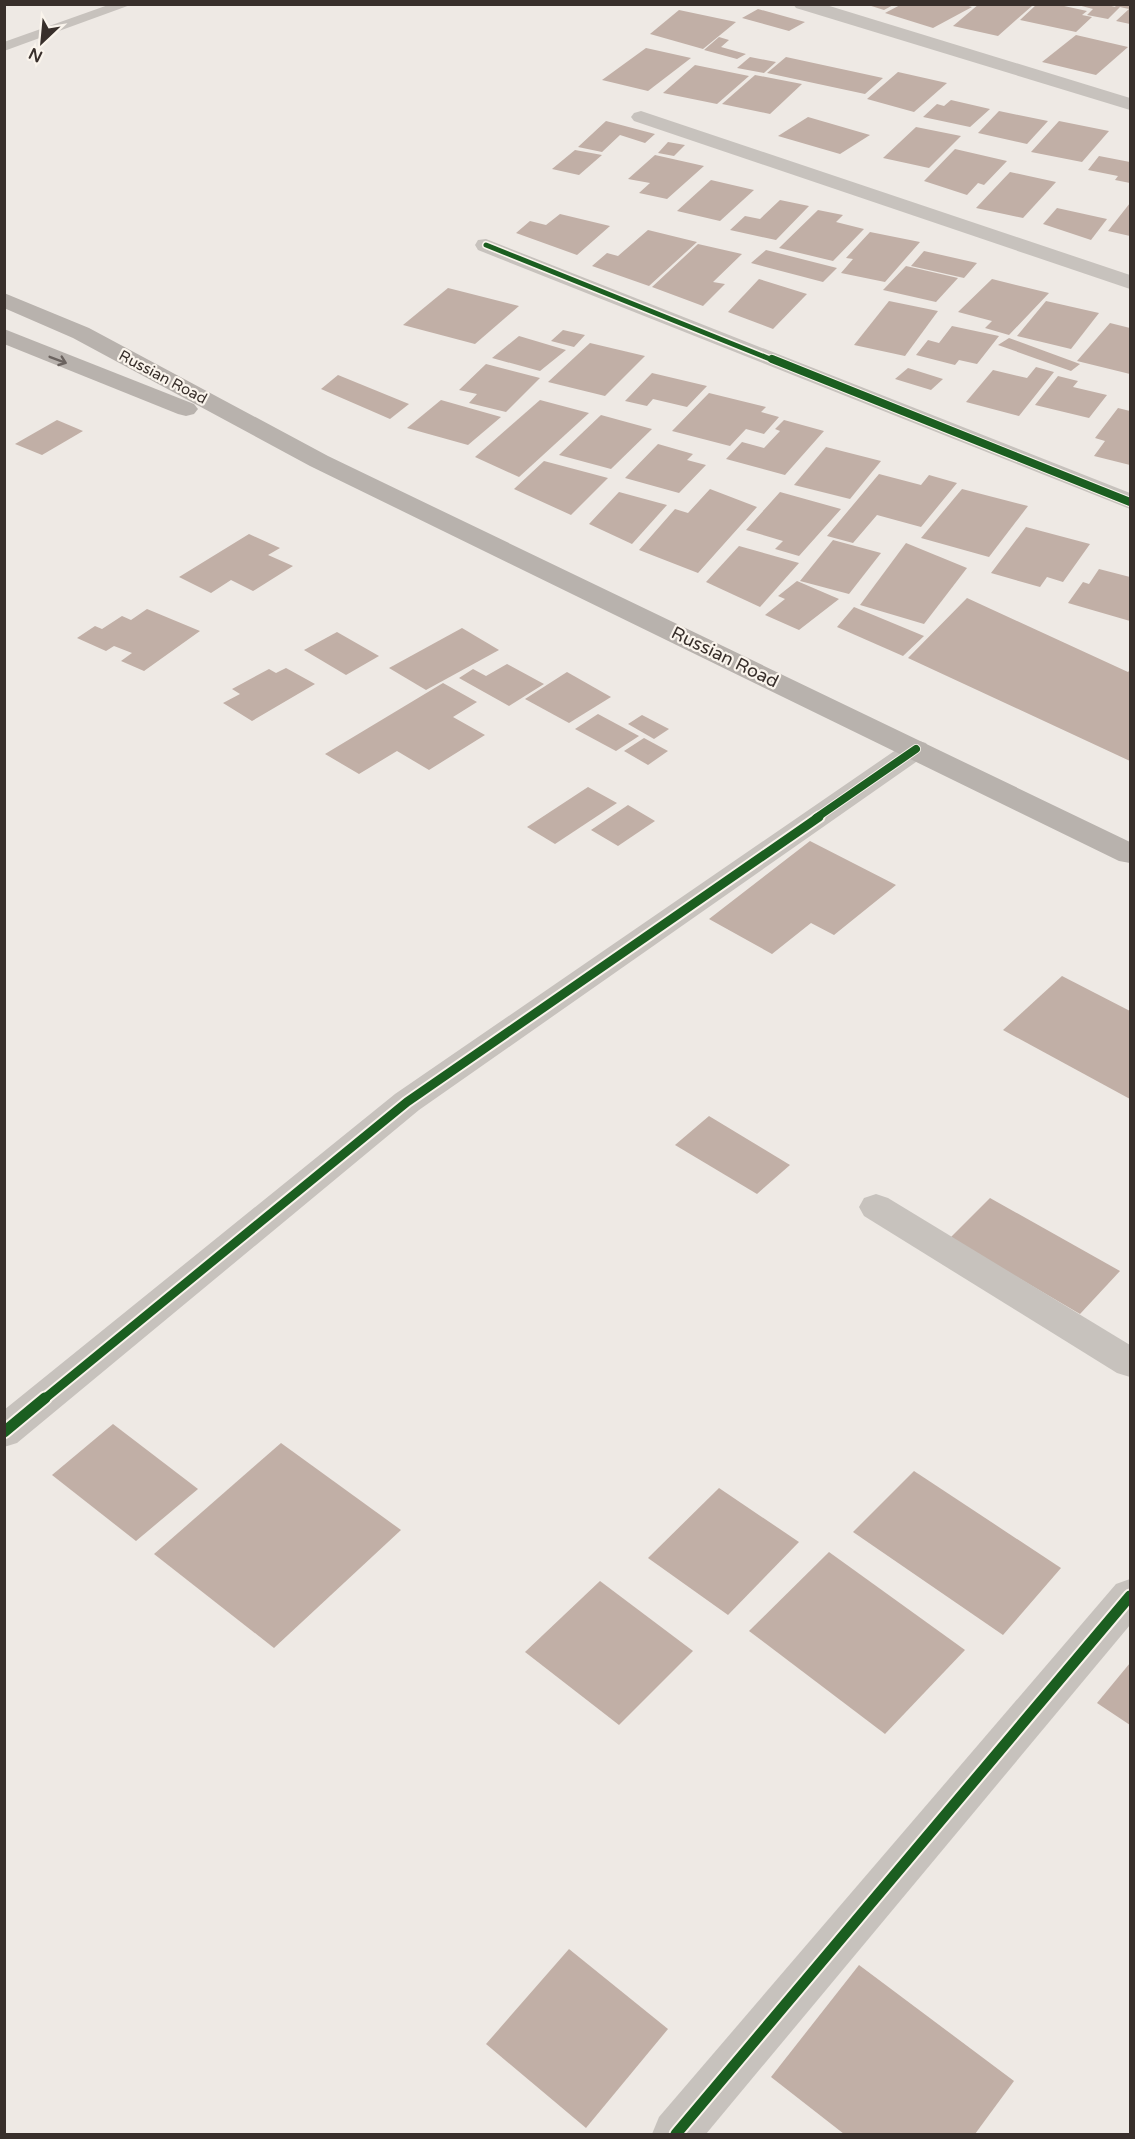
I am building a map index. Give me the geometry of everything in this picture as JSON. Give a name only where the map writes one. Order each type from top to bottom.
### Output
[{"type":"main road","name":"Russian Road","points":[[4,300],[81,333],[319,461],[1131,854]]},
{"type":"main road","name":"Russian Road","points":[[4,336],[49,356],[319,461]]},
{"type":"street","points":[[802,4],[1131,104]]},
{"type":"street","points":[[641,117],[1131,282]]},
{"type":"street","points":[[486,245],[1131,502]]},
{"type":"street","points":[[4,1432],[407,1102],[916,749]]},
{"type":"street","points":[[876,1207],[1131,1363]]},
{"type":"street","points":[[676,2134],[1131,1596]]},
{"type":"lane","points":[[4,47],[126,4]]},
{"type":"building","points":[[865,4],[895,4],[884,10]]},
{"type":"building","points":[[902,4],[962,4],[972,7],[933,28],[885,13]]},
{"type":"building","points":[[979,4],[1032,6],[998,36],[953,26]]},
{"type":"building","points":[[1037,4],[1055,4],[1087,11],[1082,15],[1092,17],[1076,32],[1020,20]]},
{"type":"building","points":[[1074,4],[1102,4],[1116,7],[1112,4],[1130,4],[1130,24],[1116,21],[1129,9],[1120,7],[1108,19],[1087,15],[1093,9]]},
{"type":"building","points":[[758,9],[805,22],[789,31],[742,18]]},
{"type":"building","points":[[679,10],[736,22],[703,49],[650,34]]},
{"type":"building","points":[[1076,35],[1128,47],[1096,75],[1042,62]]},
{"type":"building","points":[[719,37],[729,40],[721,47],[746,54],[737,59],[704,50]]},
{"type":"building","points":[[646,48],[691,58],[648,91],[602,80]]},
{"type":"building","points":[[750,57],[776,62],[764,73],[737,68]]},
{"type":"building","points":[[786,57],[883,78],[865,94],[767,73]]},
{"type":"building","points":[[695,65],[749,76],[717,104],[663,93]]},
{"type":"building","points":[[898,72],[947,83],[914,112],[867,99]]},
{"type":"building","points":[[755,75],[802,84],[770,114],[722,104]]},
{"type":"building","points":[[951,100],[990,109],[970,127],[923,117],[937,104],[944,106]]},
{"type":"building","points":[[999,111],[1048,121],[1027,144],[978,133]]},
{"type":"building","points":[[808,117],[870,135],[840,154],[778,136]]},
{"type":"building","points":[[606,121],[655,134],[645,143],[620,135],[602,152],[578,147]]},
{"type":"building","points":[[1059,121],[1109,131],[1082,162],[1031,152]]},
{"type":"building","points":[[916,127],[961,136],[929,168],[883,158]]},
{"type":"building","points":[[668,142],[685,145],[674,156],[658,153]]},
{"type":"building","points":[[955,149],[1007,161],[984,185],[978,183],[967,195],[924,181]]},
{"type":"building","points":[[575,150],[602,155],[579,175],[552,169]]},
{"type":"building","points":[[655,155],[704,166],[667,199],[639,193],[650,183],[628,179]]},
{"type":"building","points":[[1099,156],[1130,162],[1130,183],[1115,180],[1118,176],[1088,170]]},
{"type":"building","points":[[1010,172],[1056,182],[1023,218],[976,208]]},
{"type":"building","points":[[711,180],[754,190],[720,221],[677,211]]},
{"type":"building","points":[[780,200],[809,206],[776,240],[730,230],[745,216],[760,219]]},
{"type":"building","points":[[1130,203],[1130,236],[1108,231]]},
{"type":"building","points":[[1057,208],[1107,219],[1091,240],[1043,224]]},
{"type":"building","points":[[818,210],[843,215],[836,222],[864,229],[833,261],[779,248]]},
{"type":"building","points":[[560,214],[610,226],[577,255],[516,233],[530,221],[546,225]]},
{"type":"building","points":[[648,230],[697,242],[649,286],[592,266],[607,253],[618,256]]},
{"type":"building","points":[[870,232],[920,242],[885,282],[841,273],[853,259],[846,258]]},
{"type":"building","points":[[698,244],[742,254],[713,282],[725,284],[703,306],[652,287]]},
{"type":"building","points":[[766,250],[837,268],[823,282],[751,263]]},
{"type":"building","points":[[924,251],[977,263],[964,278],[911,266]]},
{"type":"building","points":[[906,266],[958,278],[936,302],[883,290]]},
{"type":"building","points":[[759,279],[807,294],[773,329],[728,312]]},
{"type":"building","points":[[992,279],[1049,293],[1009,335],[985,328],[992,321],[958,312]]},
{"type":"building","points":[[448,288],[519,306],[475,344],[403,325]]},
{"type":"building","points":[[889,301],[938,311],[905,356],[854,345]]},
{"type":"building","points":[[1046,301],[1099,313],[1071,349],[1017,336]]},
{"type":"building","points":[[1110,323],[1130,328],[1130,374],[1077,361]]},
{"type":"building","points":[[952,326],[999,336],[977,364],[959,360],[955,365],[916,355],[928,340],[939,343]]},
{"type":"building","points":[[563,330],[585,335],[574,347],[551,341]]},
{"type":"building","points":[[519,336],[566,350],[540,371],[492,358]]},
{"type":"building","points":[[1009,338],[1080,364],[1071,371],[998,345]]},
{"type":"building","points":[[590,343],[645,356],[605,396],[548,382]]},
{"type":"building","points":[[486,364],[540,378],[506,412],[469,403],[477,394],[459,390]]},
{"type":"building","points":[[1036,367],[1054,372],[1019,416],[966,402],[993,370],[1027,378]]},
{"type":"building","points":[[908,368],[943,379],[931,390],[895,379]]},
{"type":"building","points":[[652,373],[707,386],[687,407],[653,399],[647,406],[625,401]]},
{"type":"building","points":[[338,375],[409,404],[390,419],[321,389]]},
{"type":"building","points":[[1058,376],[1078,381],[1073,387],[1107,395],[1089,418],[1035,405]]},
{"type":"building","points":[[709,393],[766,407],[761,412],[779,417],[764,434],[746,429],[730,446],[672,431]]},
{"type":"building","points":[[441,400],[501,417],[468,445],[407,428]]},
{"type":"building","points":[[540,400],[589,413],[519,477],[475,457]]},
{"type":"building","points":[[1118,408],[1130,411],[1130,465],[1094,456],[1105,441],[1095,438]]},
{"type":"building","points":[[601,415],[652,429],[611,469],[559,455]]},
{"type":"building","points":[[57,420],[83,431],[42,455],[15,444]]},
{"type":"building","points":[[784,420],[824,431],[785,475],[726,459],[742,442],[764,448],[780,431],[775,429]]},
{"type":"building","points":[[658,444],[693,454],[687,460],[706,465],[679,493],[625,478]]},
{"type":"building","points":[[826,447],[881,461],[850,499],[794,485]]},
{"type":"building","points":[[544,461],[608,478],[571,515],[514,489]]},
{"type":"building","points":[[879,474],[921,485],[929,475],[957,483],[921,527],[877,515],[853,543],[827,536]]},
{"type":"building","points":[[710,489],[757,507],[698,573],[639,550],[675,509],[688,513]]},
{"type":"building","points":[[962,489],[1028,506],[989,557],[921,538]]},
{"type":"building","points":[[619,492],[667,505],[632,544],[589,524]]},
{"type":"building","points":[[780,492],[841,509],[799,556],[775,549],[783,541],[746,530]]},
{"type":"building","points":[[1026,527],[1090,544],[1063,582],[1047,577],[1040,587],[991,573]]},
{"type":"building","points":[[249,534],[280,548],[268,555],[293,566],[253,591],[231,580],[211,593],[179,577]]},
{"type":"building","points":[[833,540],[881,553],[849,594],[800,581]]},
{"type":"building","points":[[906,543],[967,568],[924,624],[860,605]]},
{"type":"building","points":[[739,546],[799,563],[760,607],[706,582]]},
{"type":"building","points":[[1099,569],[1130,577],[1130,621],[1068,603],[1083,582],[1089,584]]},
{"type":"building","points":[[797,581],[839,599],[799,630],[765,615],[785,599],[778,596]]},
{"type":"building","points":[[967,598],[1128,672],[1130,670],[1130,761],[908,658]]},
{"type":"building","points":[[854,607],[924,636],[903,656],[837,627]]},
{"type":"building","points":[[147,609],[200,631],[144,671],[121,661],[132,653],[114,646],[106,651],[77,638],[95,626],[102,629],[122,616],[131,620]]},
{"type":"building","points":[[462,628],[499,650],[426,690],[389,668]]},
{"type":"building","points":[[337,632],[379,656],[346,675],[304,650]]},
{"type":"building","points":[[507,664],[544,684],[509,706],[459,678],[473,669],[486,676]]},
{"type":"building","points":[[286,668],[315,684],[252,721],[223,703],[240,694],[232,689],[269,669],[276,673]]},
{"type":"building","points":[[567,672],[611,697],[569,723],[525,699]]},
{"type":"building","points":[[443,683],[477,702],[453,717],[485,735],[429,770],[397,751],[359,774],[325,754]]},
{"type":"building","points":[[598,714],[639,736],[616,751],[575,729]]},
{"type":"building","points":[[642,715],[669,729],[654,739],[628,724]]},
{"type":"building","points":[[644,738],[668,751],[648,765],[624,751]]},
{"type":"building","points":[[588,787],[617,803],[555,844],[527,827]]},
{"type":"building","points":[[628,805],[655,821],[618,846],[591,830]]},
{"type":"building","points":[[810,841],[896,885],[834,935],[811,923],[772,954],[709,919]]},
{"type":"building","points":[[1062,976],[1130,1011],[1130,1099],[1003,1030]]},
{"type":"building","points":[[709,1116],[790,1165],[757,1194],[675,1145]]},
{"type":"building","points":[[990,1198],[1120,1271],[1080,1314],[950,1238]]},
{"type":"building","points":[[113,1424],[198,1489],[136,1541],[52,1475]]},
{"type":"building","points":[[281,1443],[401,1530],[274,1648],[154,1554]]},
{"type":"building","points":[[914,1471],[1061,1568],[1003,1635],[853,1532]]},
{"type":"building","points":[[719,1488],[799,1542],[728,1615],[648,1558]]},
{"type":"building","points":[[829,1552],[965,1650],[885,1734],[749,1631]]},
{"type":"building","points":[[600,1581],[693,1651],[619,1725],[525,1652]]},
{"type":"building","points":[[1130,1663],[1130,1725],[1097,1703]]},
{"type":"building","points":[[569,1949],[668,2029],[586,2128],[486,2044]]},
{"type":"building","points":[[859,1965],[1014,2081],[975,2134],[844,2134],[771,2077]]},
{"type":"cycle path","points":[[486,245],[1130,502]]},
{"type":"cycle path","points":[[4,1432],[407,1102],[916,749]]},
{"type":"cycle path","points":[[676,2134],[1130,1596]]}]
